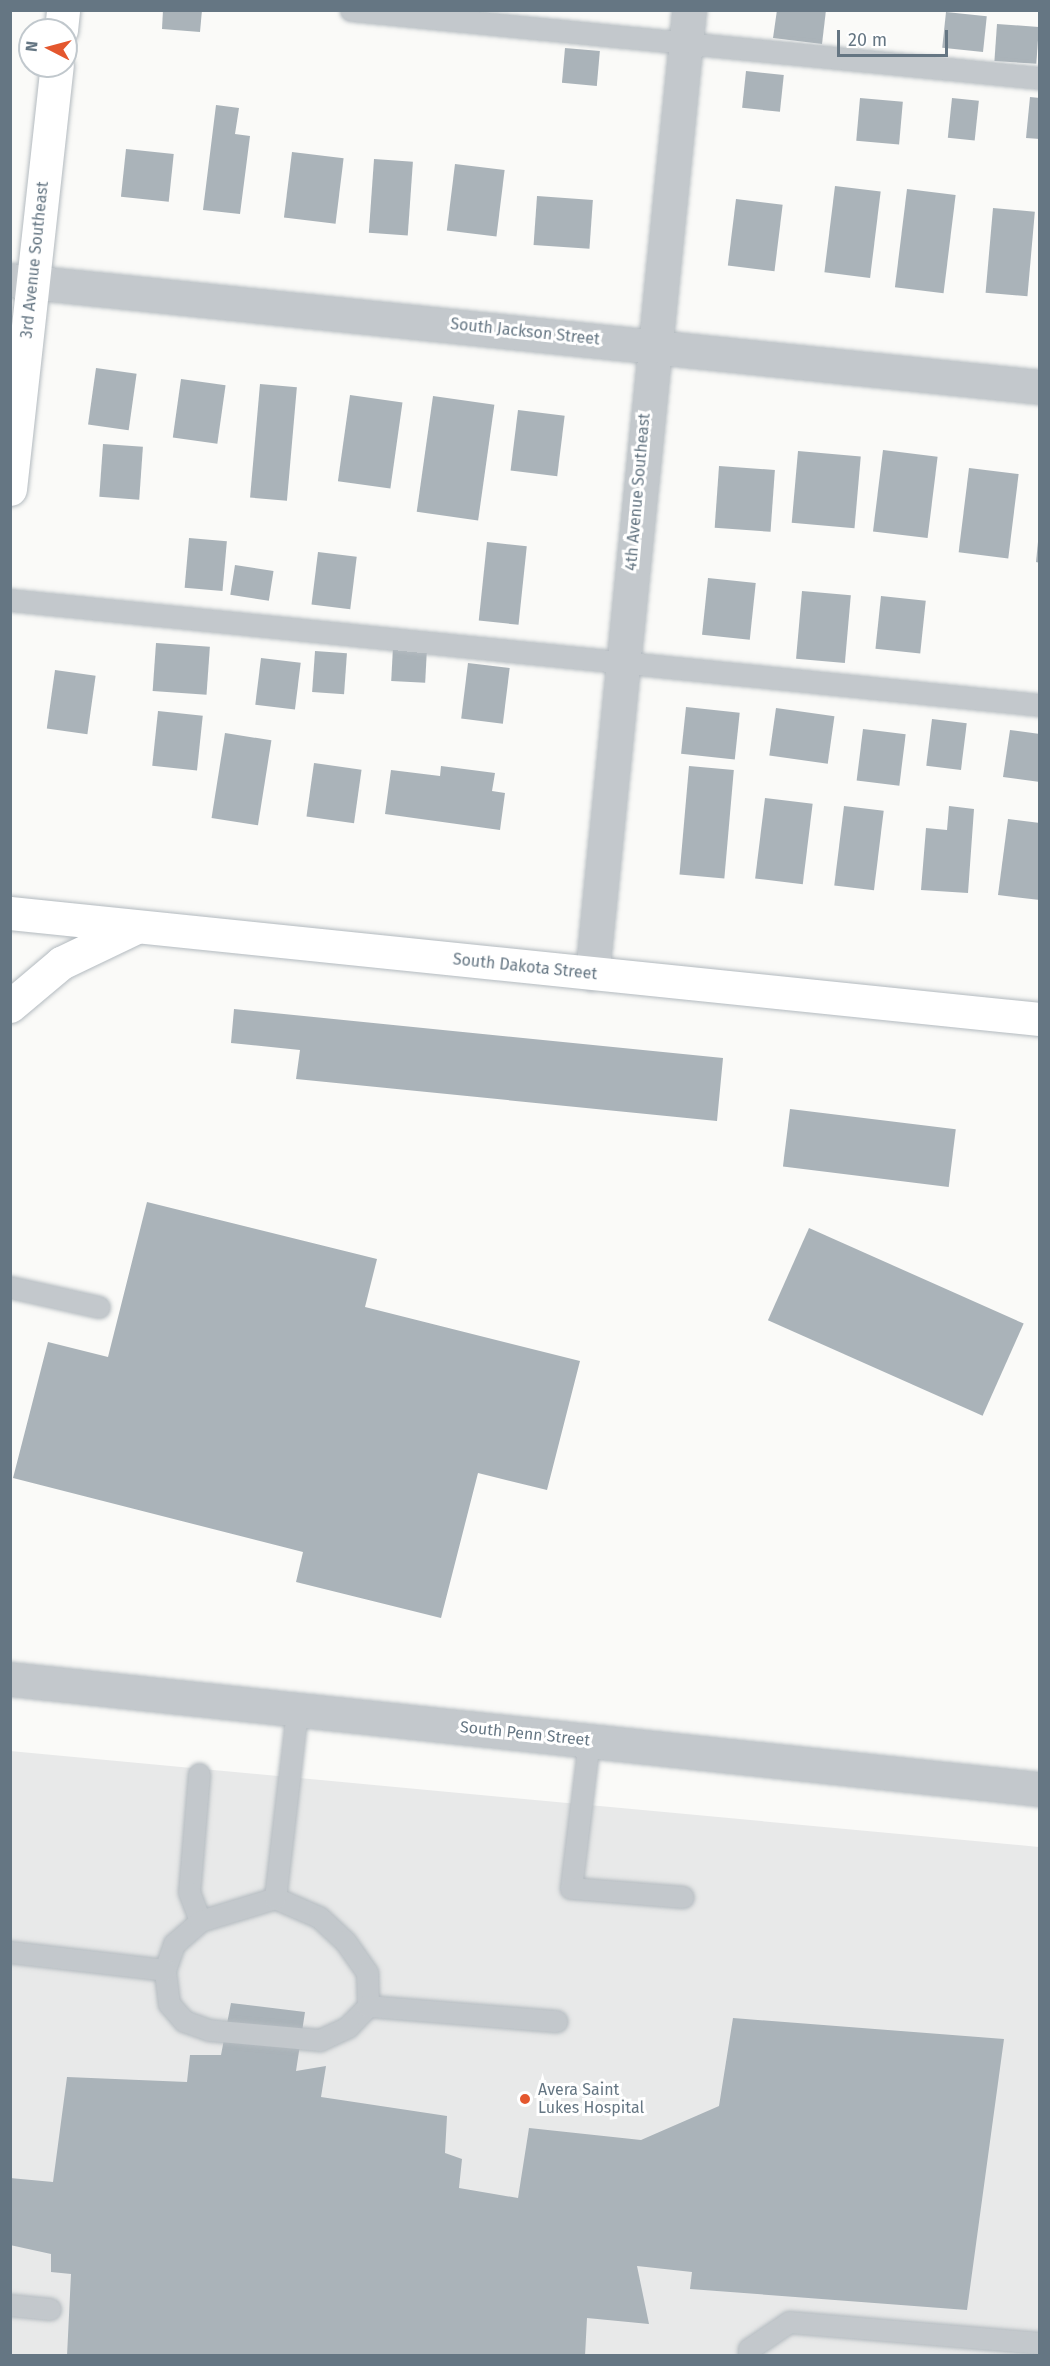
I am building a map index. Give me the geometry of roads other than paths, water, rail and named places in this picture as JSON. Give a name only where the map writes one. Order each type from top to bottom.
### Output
[{"type":"street","name":"4th Avenue Southeast","points":[[592,974],[652,345],[689,10]]},
{"type":"street","name":"3rd Avenue Southeast","points":[[10,489],[22,281],[55,78]]},
{"type":"street","name":"South Jackson Street","points":[[22,281],[1040,387]]},
{"type":"street","name":"South Dakota Street","points":[[10,913],[1040,1019]]},
{"type":"street","points":[[10,1006],[61,963],[98,940],[138,926]]},
{"type":"street","name":"South Penn Street","points":[[10,1679],[1040,1789]]},
{"type":"lane","points":[[351,10],[685,46],[1040,78]]},
{"type":"lane","points":[[10,600],[1040,705]]},
{"type":"lane","points":[[10,1287],[99,1307]]},
{"type":"lane","points":[[275,1898],[297,1710]]},
{"type":"lane","points":[[589,1741],[571,1888],[683,1898]]},
{"type":"lane","points":[[199,1774],[189,1892],[200,1921]]},
{"type":"lane","points":[[275,1898],[319,1917],[345,1941],[367,1973],[368,2006],[348,2027],[320,2040],[209,2031],[184,2021],[169,2004],[165,1970],[174,1944],[200,1921],[275,1898]]},
{"type":"lane","points":[[10,1952],[165,1970]]},
{"type":"lane","points":[[368,2006],[556,2020]]},
{"type":"lane","points":[[10,2304],[50,2309]]},
{"type":"lane","points":[[749,2355],[749,2349],[789,2322],[1040,2343]]},
{"type":"place","name":"Avera Saint Lukes Hospital","points":[[525,2099]]}]
